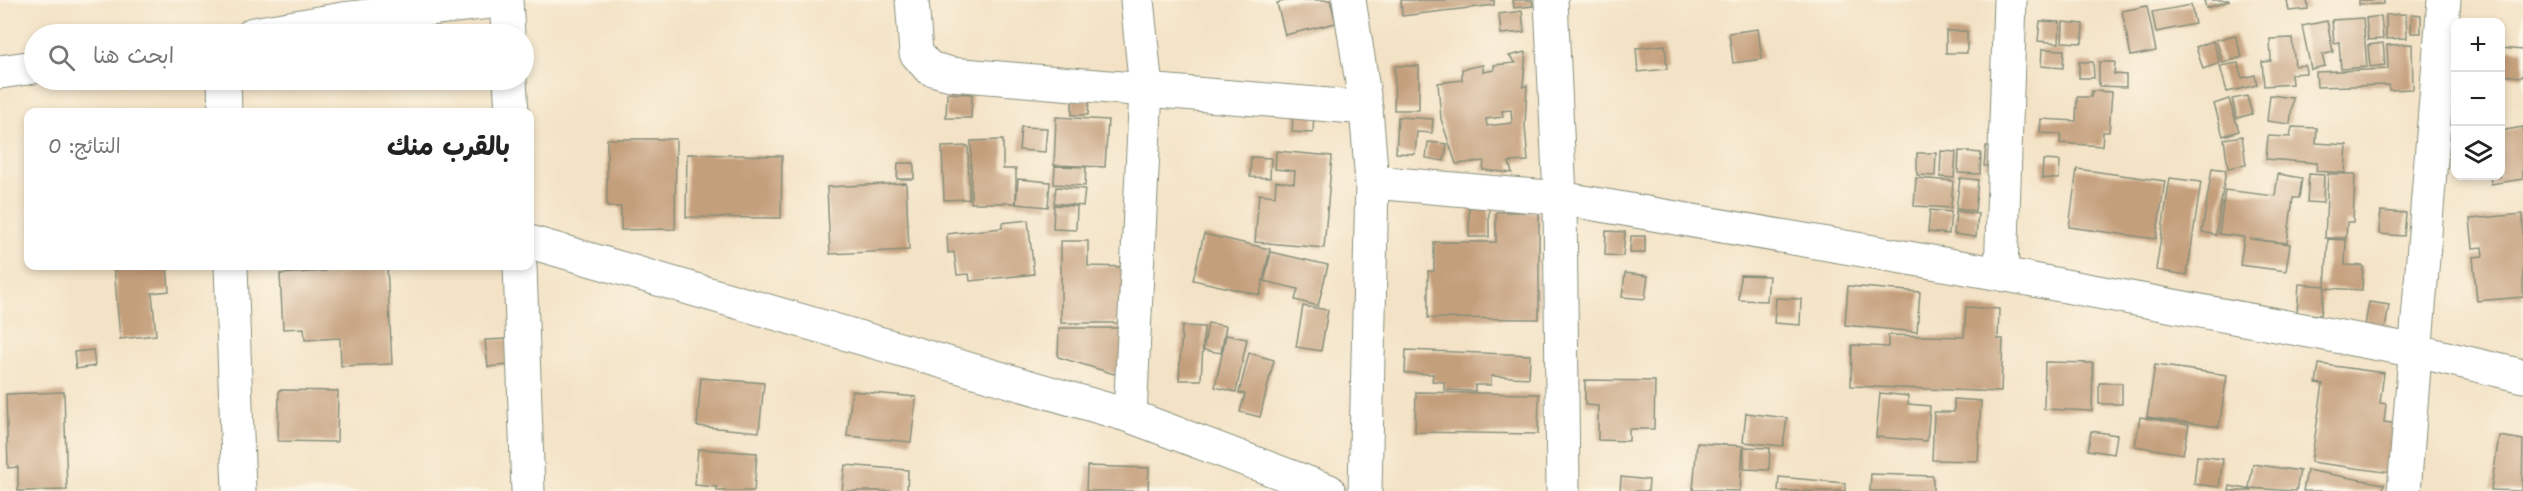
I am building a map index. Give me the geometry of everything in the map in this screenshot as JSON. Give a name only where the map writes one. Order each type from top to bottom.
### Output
[{"type":"street","points":[[290,24],[343,10],[506,0],[507,24]]},
{"type":"street","points":[[912,0],[916,53],[928,68],[951,74],[1366,108]]},
{"type":"street","points":[[1130,416],[1146,89],[1137,0]]},
{"type":"street","points":[[1349,0],[1366,108],[1372,182],[1365,491]]},
{"type":"street","points":[[1551,0],[1560,198],[1563,491]]},
{"type":"street","points":[[2001,274],[2010,0]]},
{"type":"street","points":[[2404,491],[2444,0]]},
{"type":"street","points":[[0,72],[24,68]]},
{"type":"street","points":[[224,90],[225,108]]},
{"type":"street","points":[[511,90],[512,108]]},
{"type":"street","points":[[1372,182],[1560,198],[2001,274],[2417,351],[2523,375]]},
{"type":"street","points":[[534,243],[1130,416],[1329,491]]},
{"type":"street","points":[[231,270],[240,491]]},
{"type":"street","points":[[520,270],[528,491]]},
{"type":"building","points":[[1289,0],[1330,0],[1336,23],[1285,35],[1277,3]]},
{"type":"building","points":[[1401,0],[1494,0],[1494,5],[1402,16]]},
{"type":"building","points":[[1513,0],[1532,0],[1533,6],[1514,8]]},
{"type":"building","points":[[2204,0],[2229,0],[2229,1],[2206,8]]},
{"type":"building","points":[[2287,0],[2307,0],[2308,9],[2289,11]]},
{"type":"building","points":[[2359,0],[2384,0],[2384,4],[2359,5]]},
{"type":"building","points":[[2191,5],[2195,24],[2156,32],[2152,12]]},
{"type":"building","points":[[2147,6],[2156,51],[2131,56],[2122,11]]},
{"type":"building","points":[[1522,11],[1524,32],[1501,34],[1499,14]]},
{"type":"building","points":[[2406,14],[2407,38],[2386,39],[2386,15]]},
{"type":"building","points":[[2412,14],[2421,15],[2421,33],[2411,33]]},
{"type":"building","points":[[2381,16],[2383,39],[2368,40],[2366,18]]},
{"type":"building","points":[[2363,18],[2367,67],[2341,69],[2339,42],[2334,43],[2332,20]]},
{"type":"building","points":[[2040,21],[2060,22],[2059,43],[2038,41]]},
{"type":"building","points":[[2327,21],[2333,52],[2322,55],[2325,66],[2311,69],[2302,26]]},
{"type":"building","points":[[2063,22],[2083,24],[2082,43],[2062,42]]},
{"type":"building","points":[[1758,29],[1762,59],[1733,63],[1729,33]]},
{"type":"building","points":[[1946,31],[1967,31],[1967,53],[1946,53]]},
{"type":"building","points":[[2235,35],[2242,57],[2223,63],[2216,40]]},
{"type":"building","points":[[2292,38],[2295,66],[2305,65],[2306,73],[2291,74],[2292,84],[2264,86],[2262,62],[2271,61],[2270,39]]},
{"type":"building","points":[[2213,41],[2220,63],[2203,69],[2196,47]]},
{"type":"building","points":[[2383,43],[2385,65],[2370,67],[2368,45]]},
{"type":"building","points":[[2412,44],[2413,89],[2389,90],[2388,85],[2317,87],[2316,72],[2388,69],[2387,45]]},
{"type":"building","points":[[1665,45],[1667,69],[1638,72],[1636,48]]},
{"type":"building","points":[[2505,48],[2523,50],[2523,77],[2505,75]]},
{"type":"building","points":[[2042,49],[2064,50],[2063,68],[2041,66]]},
{"type":"building","points":[[1526,52],[1523,87],[1527,85],[1525,126],[1528,161],[1509,162],[1512,173],[1483,170],[1484,161],[1456,164],[1441,119],[1438,83],[1462,80],[1462,69],[1483,65],[1483,72],[1494,70],[1494,65],[1516,63],[1509,56]],"holes":[[[1511,110],[1512,123],[1487,126],[1486,119],[1503,117],[1502,111]]]},
{"type":"building","points":[[2079,62],[2093,62],[2094,78],[2079,78]]},
{"type":"building","points":[[2099,62],[2115,62],[2114,74],[2126,75],[2126,87],[2099,86]]},
{"type":"building","points":[[2238,63],[2242,78],[2255,75],[2257,85],[2227,92],[2220,66]]},
{"type":"building","points":[[1395,66],[1419,66],[1419,110],[1394,110]]},
{"type":"building","points":[[2092,91],[2112,92],[2109,132],[2103,132],[2102,146],[2060,143],[2061,134],[2040,133],[2041,119],[2076,121],[2077,97],[2091,97]]},
{"type":"building","points":[[947,93],[972,94],[971,118],[946,118]]},
{"type":"building","points":[[2270,95],[2293,98],[2290,124],[2267,121]]},
{"type":"building","points":[[2247,96],[2252,114],[2237,118],[2232,99]]},
{"type":"building","points":[[1072,99],[1089,100],[1088,115],[1072,115]]},
{"type":"building","points":[[2229,99],[2239,131],[2223,136],[2214,104]]},
{"type":"building","points":[[1293,112],[1314,113],[1313,133],[1292,132]]},
{"type":"building","points":[[1056,117],[1108,120],[1105,167],[1054,165]]},
{"type":"building","points":[[1398,117],[1433,119],[1432,133],[1417,132],[1415,154],[1396,153]]},
{"type":"building","points":[[1021,127],[1047,128],[1045,152],[1019,150]]},
{"type":"building","points":[[2292,127],[2317,128],[2316,143],[2347,145],[2345,173],[2316,171],[2317,163],[2266,159],[2268,136],[2290,137]]},
{"type":"building","points":[[2523,127],[2523,179],[2491,184],[2490,180],[2505,180],[2505,130]]},
{"type":"building","points":[[2242,136],[2246,165],[2228,168],[2224,139]]},
{"type":"building","points":[[607,139],[676,139],[675,229],[621,230],[621,207],[607,207]]},
{"type":"building","points":[[1003,140],[1003,169],[1016,169],[1016,203],[971,203],[971,141]]},
{"type":"building","points":[[1428,142],[1447,144],[1444,161],[1426,158]]},
{"type":"building","points":[[968,146],[969,199],[944,200],[942,147]]},
{"type":"building","points":[[1986,146],[1998,147],[1996,167],[1984,166]]},
{"type":"building","points":[[1276,151],[1332,156],[1324,248],[1255,242],[1259,194],[1275,196],[1276,181],[1294,183],[1295,171],[1275,169]]},
{"type":"building","points":[[1941,151],[1956,152],[1954,178],[1940,177]]},
{"type":"building","points":[[1959,151],[1981,153],[1980,174],[1958,173]]},
{"type":"building","points":[[1917,153],[1936,153],[1935,176],[1917,175]]},
{"type":"building","points":[[687,154],[782,156],[781,218],[686,217]]},
{"type":"building","points":[[1251,157],[1271,158],[1270,178],[1250,177]]},
{"type":"building","points":[[2043,160],[2060,161],[2059,179],[2042,178]]},
{"type":"building","points":[[898,163],[914,163],[914,179],[897,179]]},
{"type":"building","points":[[1055,166],[1086,167],[1085,186],[1054,184]]},
{"type":"building","points":[[2212,168],[2226,170],[2216,235],[2202,232]]},
{"type":"building","points":[[2077,169],[2165,181],[2156,239],[2069,227]]},
{"type":"building","points":[[2278,174],[2302,178],[2299,198],[2293,198],[2287,243],[2250,239],[2290,244],[2286,271],[2240,265],[2244,237],[2219,234],[2225,190],[2275,196]]},
{"type":"building","points":[[2309,174],[2324,175],[2323,203],[2307,202]]},
{"type":"building","points":[[2328,174],[2355,174],[2353,222],[2347,222],[2346,238],[2325,238]]},
{"type":"building","points":[[1916,178],[1953,181],[1951,208],[1914,206]]},
{"type":"building","points":[[1960,178],[1978,180],[1975,211],[1956,209]]},
{"type":"building","points":[[2170,178],[2201,182],[2187,275],[2156,270]]},
{"type":"building","points":[[1018,179],[1050,182],[1048,207],[1016,204]]},
{"type":"building","points":[[906,183],[909,250],[830,254],[827,187]]},
{"type":"building","points":[[1056,187],[1085,189],[1083,206],[1054,203]]},
{"type":"building","points":[[1054,205],[1077,206],[1076,230],[1053,229]]},
{"type":"building","points":[[1469,207],[1489,207],[1489,237],[1469,237]]},
{"type":"building","points":[[1930,210],[1951,212],[1949,234],[1928,232]]},
{"type":"building","points":[[1956,211],[1978,214],[1976,237],[1954,234]]},
{"type":"building","points":[[2381,211],[2406,213],[2404,236],[2379,234]]},
{"type":"building","points":[[1496,212],[1539,212],[1539,319],[1428,318],[1428,271],[1434,271],[1434,242],[1496,242]]},
{"type":"building","points":[[2523,214],[2523,297],[2477,301],[2473,257],[2483,256],[2482,247],[2473,248],[2470,219]]},
{"type":"building","points":[[1028,220],[1034,274],[970,281],[969,274],[957,275],[954,252],[948,253],[947,234],[1002,228],[1002,223]]},
{"type":"building","points":[[1606,231],[1625,232],[1623,256],[1605,255]]},
{"type":"building","points":[[1204,234],[1270,249],[1260,295],[1193,280]]},
{"type":"building","points":[[1631,236],[1645,236],[1645,253],[1630,253]]},
{"type":"building","points":[[2328,239],[2346,240],[2345,265],[2363,266],[2362,290],[2325,288]]},
{"type":"building","points":[[1061,241],[1088,241],[1088,266],[1129,267],[1129,323],[1061,323]]},
{"type":"building","points":[[1271,252],[1328,265],[1318,306],[1295,300],[1298,289],[1264,281]]},
{"type":"building","points":[[114,270],[167,270],[169,291],[152,293],[156,335],[120,339]]},
{"type":"building","points":[[387,270],[392,364],[341,366],[340,338],[305,340],[304,328],[283,329],[280,274]]},
{"type":"building","points":[[1625,273],[1648,276],[1645,299],[1622,297]]},
{"type":"building","points":[[1740,275],[1769,276],[1767,301],[1739,300]]},
{"type":"building","points":[[2299,284],[2325,286],[2321,315],[2297,313]]},
{"type":"building","points":[[1848,286],[1920,292],[1917,332],[1845,325]]},
{"type":"building","points":[[1776,298],[1801,299],[1800,325],[1774,323]]},
{"type":"building","points":[[2369,302],[2389,305],[2385,329],[2365,325]]},
{"type":"building","points":[[1303,306],[1328,310],[1321,351],[1296,347]]},
{"type":"building","points":[[1966,307],[1999,309],[1998,339],[2003,339],[2001,392],[1851,386],[1852,345],[1888,347],[1888,335],[1964,337]]},
{"type":"building","points":[[1208,323],[1226,326],[1221,353],[1203,350]]},
{"type":"building","points":[[1182,326],[1204,327],[1201,380],[1179,380]]},
{"type":"building","points":[[1059,328],[1124,328],[1124,377],[1058,357]]},
{"type":"building","points":[[1226,335],[1247,339],[1236,392],[1215,387]]},
{"type":"building","points":[[508,339],[510,365],[488,367],[485,340]]},
{"type":"building","points":[[93,350],[95,366],[76,369],[74,352]]},
{"type":"building","points":[[1406,350],[1530,355],[1529,378],[1491,376],[1491,385],[1475,385],[1475,391],[1444,390],[1444,382],[1432,381],[1433,374],[1405,373]]},
{"type":"building","points":[[1249,353],[1274,360],[1260,417],[1240,412],[1245,394],[1239,393]]},
{"type":"building","points":[[2045,362],[2093,363],[2092,411],[2044,409]]},
{"type":"building","points":[[2319,364],[2384,373],[2380,403],[2386,404],[2384,422],[2399,424],[2392,473],[2311,462],[2323,384],[2316,383]]},
{"type":"building","points":[[2155,365],[2227,375],[2219,427],[2147,417]]},
{"type":"building","points":[[701,378],[764,383],[759,432],[697,426]]},
{"type":"building","points":[[1585,380],[1655,381],[1654,429],[1629,429],[1629,441],[1598,440],[1598,406],[1585,405]]},
{"type":"building","points":[[2099,383],[2122,383],[2122,404],[2099,404]]},
{"type":"building","points":[[279,390],[338,391],[337,442],[278,441]]},
{"type":"building","points":[[852,391],[916,397],[911,442],[847,436]]},
{"type":"building","points":[[64,392],[67,490],[18,491],[18,467],[8,468],[6,394]]},
{"type":"building","points":[[1416,392],[1539,394],[1538,434],[1415,432]]},
{"type":"building","points":[[1880,393],[1908,396],[1908,404],[1930,406],[1927,441],[1876,437]]},
{"type":"building","points":[[1954,399],[1981,401],[1978,461],[1932,460],[1934,412],[1954,412]]},
{"type":"building","points":[[1746,413],[1787,418],[1783,446],[1743,442]]},
{"type":"building","points":[[2140,417],[2189,425],[2183,454],[2135,446]]},
{"type":"building","points":[[2091,431],[2117,435],[2114,454],[2088,450]]},
{"type":"building","points":[[2499,436],[2523,440],[2522,491],[2491,490]]},
{"type":"building","points":[[1697,443],[1743,446],[1740,491],[1693,490]]},
{"type":"building","points":[[1744,447],[1770,448],[1769,470],[1744,469]]},
{"type":"building","points":[[698,449],[757,453],[754,491],[717,491],[717,487],[695,485]]},
{"type":"building","points":[[2197,456],[2223,459],[2219,487],[2194,484]]},
{"type":"building","points":[[2253,464],[2300,471],[2296,491],[2249,488]]},
{"type":"building","points":[[845,465],[908,470],[907,491],[842,491]]},
{"type":"building","points":[[1087,466],[1149,468],[1148,491],[1086,491]]},
{"type":"building","points":[[2307,470],[2384,484],[2383,491],[2303,491]]},
{"type":"building","points":[[1871,474],[1933,476],[1933,491],[1870,491]]},
{"type":"building","points":[[1621,477],[1649,480],[1648,491],[1620,491]]},
{"type":"building","points":[[1779,477],[1845,483],[1845,491],[1778,491]]},
{"type":"building","points":[[2230,486],[2252,490],[2252,491],[2229,491]]}]
